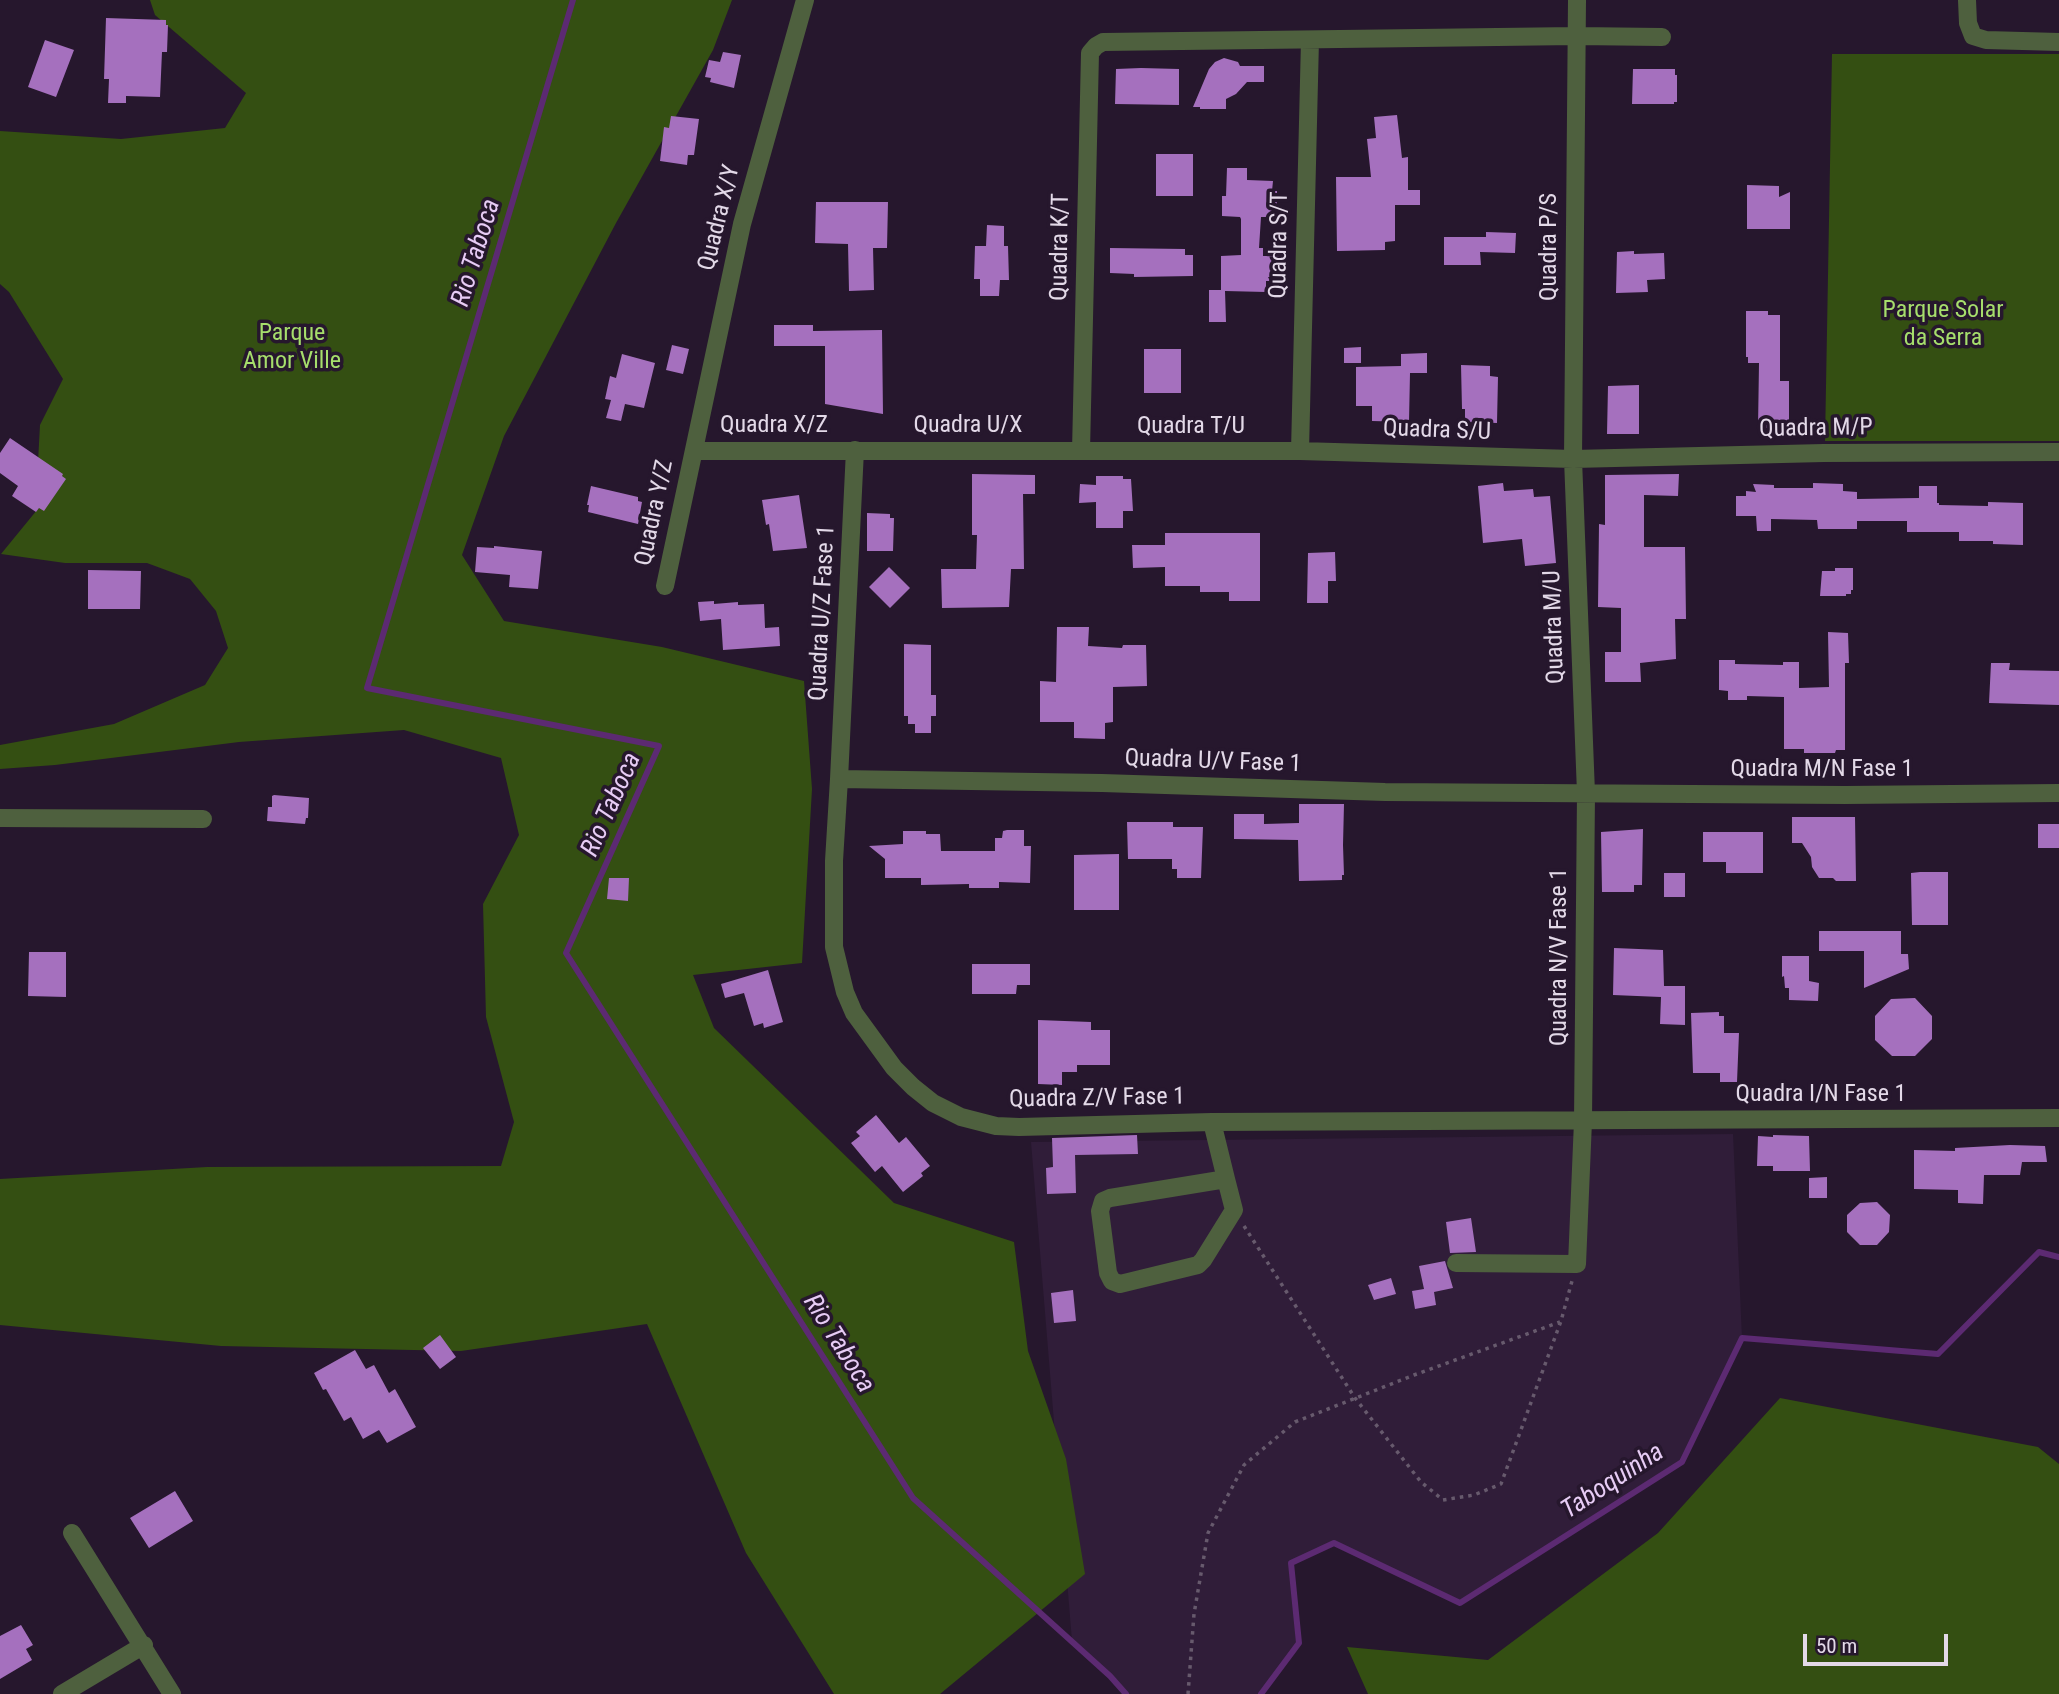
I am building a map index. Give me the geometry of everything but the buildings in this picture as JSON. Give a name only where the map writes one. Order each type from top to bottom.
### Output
[{"type":"street","name":"Quadra X/Y","points":[[694,451],[742,224],[805,0]]},
{"type":"street","name":"Quadra P/S","points":[[1573,459],[1577,0]]},
{"type":"street","points":[[1967,0],[1968,23],[1973,36],[1986,40],[2059,41]]},
{"type":"street","points":[[1310,40],[1662,37]]},
{"type":"street","name":"Quadra K/T","points":[[1081,451],[1090,53],[1104,42],[1310,40]]},
{"type":"street","name":"Quadra S/T","points":[[1300,451],[1310,40]]},
{"type":"street","name":"Quadra X/Z","points":[[694,451],[855,450]]},
{"type":"street","name":"Quadra U/X","points":[[855,450],[1081,451]]},
{"type":"street","name":"Quadra U/Z Fase 1","points":[[839,779],[855,450]]},
{"type":"street","name":"Quadra Y/Z","points":[[665,586],[694,451]]},
{"type":"street","name":"Quadra T/U","points":[[1081,451],[1300,451]]},
{"type":"street","name":"Quadra S/U","points":[[1300,451],[1573,459]]},
{"type":"street","name":"Quadra M/P","points":[[1573,459],[1810,453],[2059,452]]},
{"type":"street","name":"Quadra M/U","points":[[1573,459],[1586,793]]},
{"type":"street","name":"Quadra U/V Fase 1","points":[[839,779],[1102,783],[1385,792],[1586,793]]},
{"type":"street","name":"Quadra Z/V Fase 1","points":[[839,779],[834,861],[834,947],[845,992],[854,1013],[883,1054],[913,1087],[933,1103],[961,1117],[996,1126],[1019,1127],[1212,1122],[1583,1121]]},
{"type":"street","name":"Quadra M/N Fase 1","points":[[1586,793],[2059,793]]},
{"type":"street","name":"Quadra N/V Fase 1","points":[[1577,1264],[1583,1121],[1586,793]]},
{"type":"street","points":[[0,818],[203,819]]},
{"type":"street","name":"Quadra I/N Fase 1","points":[[1583,1121],[2059,1118]]},
{"type":"street","points":[[1212,1122],[1234,1210],[1198,1265],[1120,1284],[1112,1281],[1108,1273],[1100,1211],[1103,1201],[1226,1179]]},
{"type":"street","points":[[1456,1263],[1577,1264]]},
{"type":"street","points":[[72,1533],[172,1694]]},
{"type":"street","points":[[62,1694],[144,1645]]},
{"type":"path","points":[[1234,1210],[1355,1398],[1421,1482],[1443,1500],[1474,1495],[1501,1484],[1561,1321],[1577,1264]]},
{"type":"path","points":[[1188,1694],[1194,1614],[1208,1533],[1244,1465],[1295,1422],[1561,1321]]},
{"type":"shaded area","points":[[1733,1134],[1742,1338],[1682,1462],[1460,1603],[1334,1543],[1291,1563],[1299,1643],[1261,1694],[1126,1694],[1072,1641],[1031,1142]]},
{"type":"green space","name":"Parque Amor Ville","points":[[150,0],[732,0],[713,50],[616,223],[504,436],[462,555],[504,621],[662,647],[804,681],[812,789],[802,963],[693,975],[714,1028],[894,1203],[1014,1242],[1028,1351],[1066,1459],[1085,1574],[940,1694],[834,1694],[746,1553],[647,1324],[461,1351],[221,1346],[0,1325],[0,1179],[207,1167],[501,1166],[514,1122],[486,1017],[483,904],[519,835],[501,758],[404,730],[239,742],[55,765],[0,769],[0,745],[114,724],[205,685],[228,648],[216,611],[190,579],[147,563],[65,563],[1,554],[46,499],[38,462],[40,425],[63,379],[9,292],[0,284],[0,131],[121,139],[225,128],[246,93],[155,15]]},
{"type":"green space","name":"Parque Solar da Serra","points":[[1832,54],[2059,54],[2059,441],[1825,441]]},
{"type":"green space","points":[[1780,1398],[2038,1447],[2059,1464],[2059,1694],[1368,1694],[1347,1647],[1488,1660],[1658,1533]]},
{"type":"waterway","name":"Rio Taboca","points":[[573,0],[367,688],[659,746],[566,953],[913,1498],[1110,1676],[1126,1694]]},
{"type":"waterway","name":"Taboquinha","points":[[1261,1694],[1299,1643],[1291,1563],[1334,1543],[1460,1603],[1682,1462],[1742,1338],[1938,1354],[2039,1252],[2059,1257]]}]
